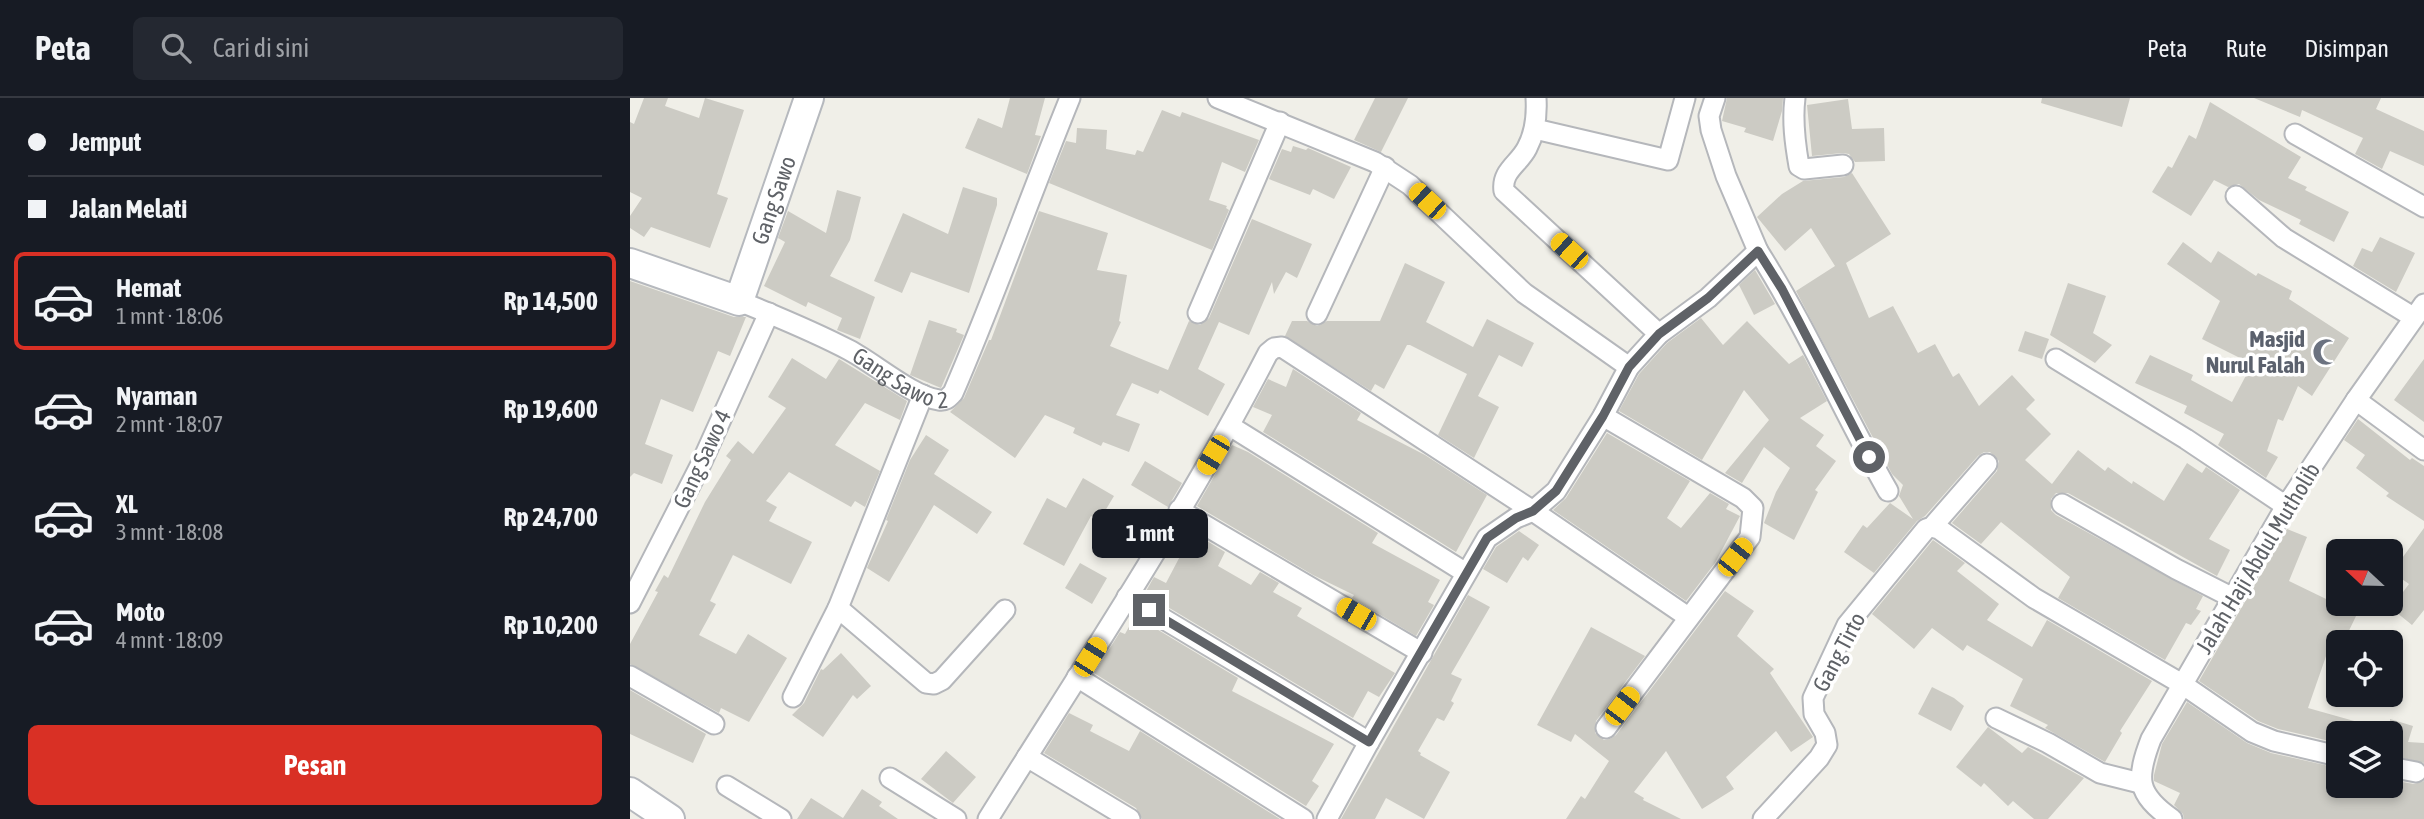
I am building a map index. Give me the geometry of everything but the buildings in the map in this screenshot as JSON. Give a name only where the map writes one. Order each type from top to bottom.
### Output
[{"type":"street","name":"Gang Sawo","points":[[739,300],[809,98]]},
{"type":"street","name":"Gang Sawo 2","points":[[630,263],[769,313],[851,351],[923,395],[941,401],[953,393],[985,320],[1026,205],[1070,98]]},
{"type":"street","points":[[1218,98],[1385,167],[1410,185],[1524,293],[1629,367]]},
{"type":"street","points":[[1536,98],[1535,129],[1526,150],[1503,181],[1504,191],[1659,334]]},
{"type":"street","points":[[1535,129],[1668,160],[1685,98]]},
{"type":"street","points":[[1715,98],[1709,116],[1711,130],[1726,176],[1758,251],[1782,289],[1888,491]]},
{"type":"street","points":[[1795,98],[1794,141],[1799,166],[1804,169],[1843,165]]},
{"type":"street","points":[[1198,313],[1280,122]]},
{"type":"street","points":[[2295,134],[2424,208]]},
{"type":"street","points":[[1317,314],[1385,167]]},
{"type":"street","points":[[2236,196],[2284,239],[2419,310]]},
{"type":"street","points":[[1327,819],[1487,538],[1516,518],[1533,511],[1556,491],[1603,416],[1629,367],[1659,334],[1708,298],[1758,251]]},
{"type":"street","name":"Jalah Haji Abdul Mutholib","points":[[2140,783],[2142,762],[2151,739],[2182,684],[2287,506],[2419,310]]},
{"type":"street","name":"Gang Sawo 4","points":[[630,603],[700,466],[769,313]]},
{"type":"street","points":[[988,819],[1127,597],[1230,426],[1268,353],[1274,348],[1282,347],[1533,511],[1688,617]]},
{"type":"street","points":[[2056,359],[2186,439],[2287,506]]},
{"type":"street","points":[[793,696],[838,608],[923,395]]},
{"type":"street","points":[[2356,400],[2424,450]]},
{"type":"street","points":[[1603,416],[1744,498],[1753,508],[1750,537],[1606,728]]},
{"type":"street","points":[[1230,426],[1466,573]]},
{"type":"street","name":"Gang Tirto","points":[[1763,819],[1819,758],[1826,745],[1825,733],[1814,714],[1813,698],[1847,625],[1926,529],[1932,527],[1987,464]]},
{"type":"street","points":[[2062,504],[2233,598]]},
{"type":"street","points":[[1179,510],[1422,653]]},
{"type":"street","points":[[1932,527],[1939,529],[2034,598],[2182,684],[2252,732],[2274,741],[2326,753]]},
{"type":"street","points":[[1127,597],[1369,742]]},
{"type":"street","points":[[838,608],[901,664],[926,683],[934,684],[942,680],[1005,610]]},
{"type":"street","points":[[630,676],[714,724]]},
{"type":"street","points":[[1077,677],[1303,819]]},
{"type":"street","points":[[1996,718],[2101,773],[2140,783],[2147,797],[2172,819]]},
{"type":"street","points":[[1027,757],[1130,819]]},
{"type":"street","points":[[2403,770],[2416,772]]},
{"type":"street","points":[[890,778],[956,819]]},
{"type":"street","points":[[727,786],[781,819]]},
{"type":"street","points":[[630,792],[670,819]]},
{"type":"place","name":"Masjid Nurul Falah","points":[[2326,352]]},
{"type":"route","points":[[1149,610],[1369,742],[1487,538],[1516,518],[1533,511],[1556,491],[1603,416],[1629,367],[1659,334],[1708,298],[1758,251],[1782,289],[1869,457]]}]
